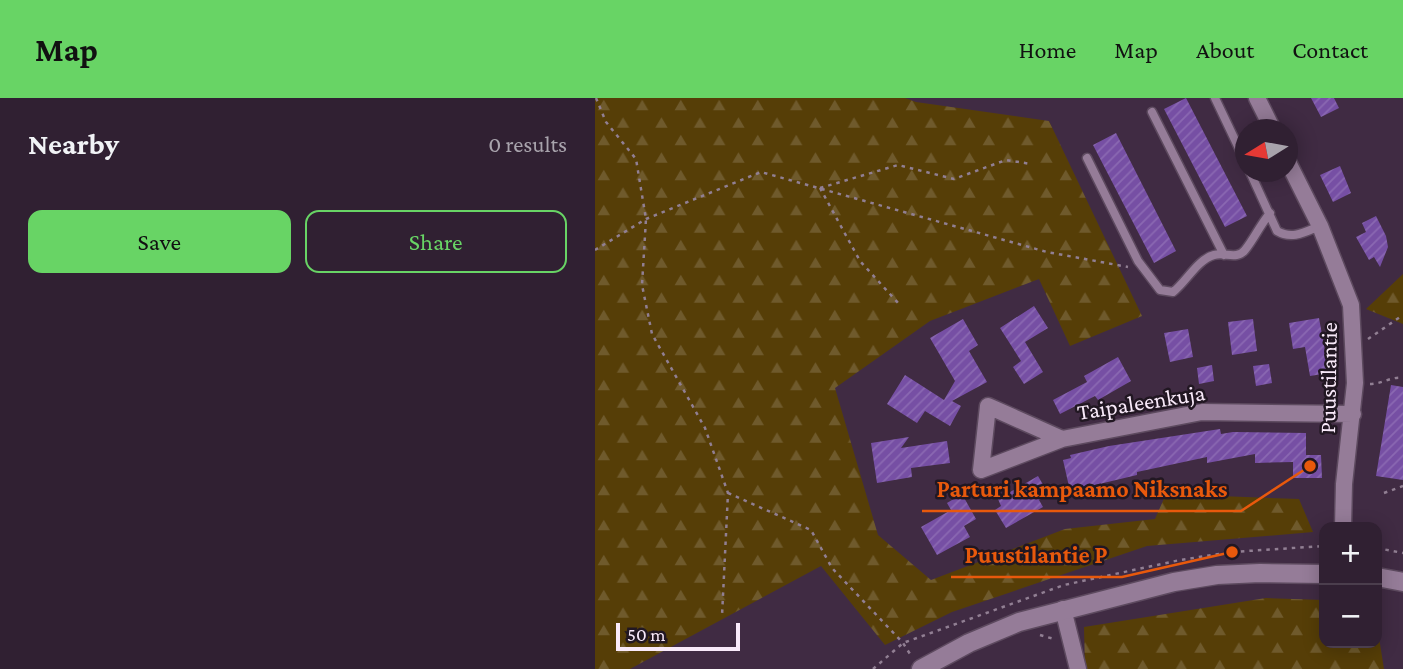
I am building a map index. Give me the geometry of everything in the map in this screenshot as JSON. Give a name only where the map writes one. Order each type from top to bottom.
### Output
[{"type":"main road","points":[[918,665],[1019,622],[1174,582],[1217,575],[1319,574]]},
{"type":"main road","points":[[1382,578],[1403,582]]},
{"type":"street","points":[[1257,98],[1268,119]]},
{"type":"street","name":"Puustilantie","points":[[1298,182],[1320,226],[1351,305],[1355,383],[1344,484],[1343,522]]},
{"type":"street","name":"Taipaleenkuja","points":[[1062,439],[988,406],[981,470],[1062,439],[1202,412],[1353,414]]},
{"type":"street","points":[[1063,609],[1078,669]]},
{"type":"lane","points":[[1215,98],[1235,140]]},
{"type":"lane","points":[[1152,113],[1224,255]]},
{"type":"lane","points":[[1087,158],[1143,270],[1160,290],[1173,292],[1212,255],[1235,256],[1244,252],[1258,227],[1270,213]]},
{"type":"lane","points":[[1255,182],[1277,231],[1285,236],[1295,236],[1320,226]]},
{"type":"path","points":[[596,98],[606,122],[636,159],[646,219],[642,285],[652,334],[705,428],[728,493],[722,616]]},
{"type":"path","points":[[820,188],[898,164],[954,179],[1006,160],[1031,164]]},
{"type":"path","points":[[595,250],[646,219],[761,172],[1047,253],[1143,270]]},
{"type":"path","points":[[820,188],[860,261],[899,304]]},
{"type":"path","points":[[1355,344],[1367,340],[1403,315]]},
{"type":"path","points":[[1355,383],[1380,384],[1395,377],[1403,378]]},
{"type":"path","points":[[1384,493],[1403,486]]},
{"type":"path","points":[[728,493],[811,530],[832,568],[903,643],[918,665]]},
{"type":"path","points":[[1382,549],[1403,553]]},
{"type":"path","points":[[1014,603],[1025,639],[1039,635],[1056,640]]},
{"type":"green space","points":[[595,98],[905,98],[916,102],[1049,121],[1142,316],[1070,346],[1039,279],[930,321],[835,388],[878,535],[931,580],[1065,529],[1155,519],[1166,494],[1299,499],[1313,532],[1147,546],[952,612],[885,645],[821,566],[630,669],[595,669]]},
{"type":"green space","points":[[1403,274],[1403,324],[1366,309]]},
{"type":"green space","points":[[1266,598],[1319,600],[1319,648],[1381,648],[1384,669],[1085,669],[1084,627]]},
{"type":"building","points":[[1186,98],[1247,216],[1225,227],[1164,109]]},
{"type":"building","points":[[1311,98],[1334,98],[1339,108],[1321,117]]},
{"type":"building","points":[[1116,133],[1176,251],[1154,263],[1093,145]]},
{"type":"building","points":[[1340,166],[1351,193],[1333,202],[1320,175]]},
{"type":"building","points":[[1376,216],[1386,236],[1388,247],[1380,267],[1374,257],[1369,260],[1356,237],[1366,232],[1362,223]]},
{"type":"building","points":[[1034,306],[1048,328],[1025,342],[1043,372],[1024,384],[1013,367],[1021,361],[1000,328]]},
{"type":"building","points":[[1319,318],[1329,373],[1310,376],[1305,347],[1293,349],[1289,323]]},
{"type":"building","points":[[963,319],[978,345],[969,351],[987,382],[952,401],[961,406],[950,426],[925,411],[917,423],[887,404],[905,375],[944,400],[955,381],[930,338]]},
{"type":"building","points":[[1253,319],[1257,351],[1232,355],[1228,322]]},
{"type":"building","points":[[1188,329],[1193,357],[1170,362],[1164,333]]},
{"type":"building","points":[[1118,357],[1131,381],[1098,400],[1095,396],[1060,414],[1053,400],[1087,382],[1084,376]]},
{"type":"building","points":[[1269,364],[1272,383],[1256,386],[1253,366]]},
{"type":"building","points":[[1212,365],[1214,381],[1199,384],[1197,368]]},
{"type":"building","points":[[1391,385],[1403,387],[1403,480],[1376,476]]},
{"type":"building","points":[[1220,429],[1221,434],[1306,433],[1306,455],[1321,455],[1322,478],[1293,478],[1293,462],[1255,463],[1255,454],[1207,463],[1207,457],[1137,472],[1137,475],[1070,491],[1063,460],[1071,458],[1070,455],[1109,446]]},
{"type":"building","points":[[909,437],[901,448],[947,441],[950,463],[911,468],[912,477],[877,483],[871,443]]},
{"type":"building","points":[[1038,476],[1049,495],[1039,500],[1043,507],[1006,528],[995,510],[1001,506],[998,499]]},
{"type":"building","points":[[962,494],[976,519],[964,526],[970,537],[937,555],[921,527],[951,510],[947,503]]},
{"type":"place","name":"Parturi kampaamo Niksnaks","points":[[1310,466]]},
{"type":"place","name":"Puustilantie P","points":[[1232,552]]}]
